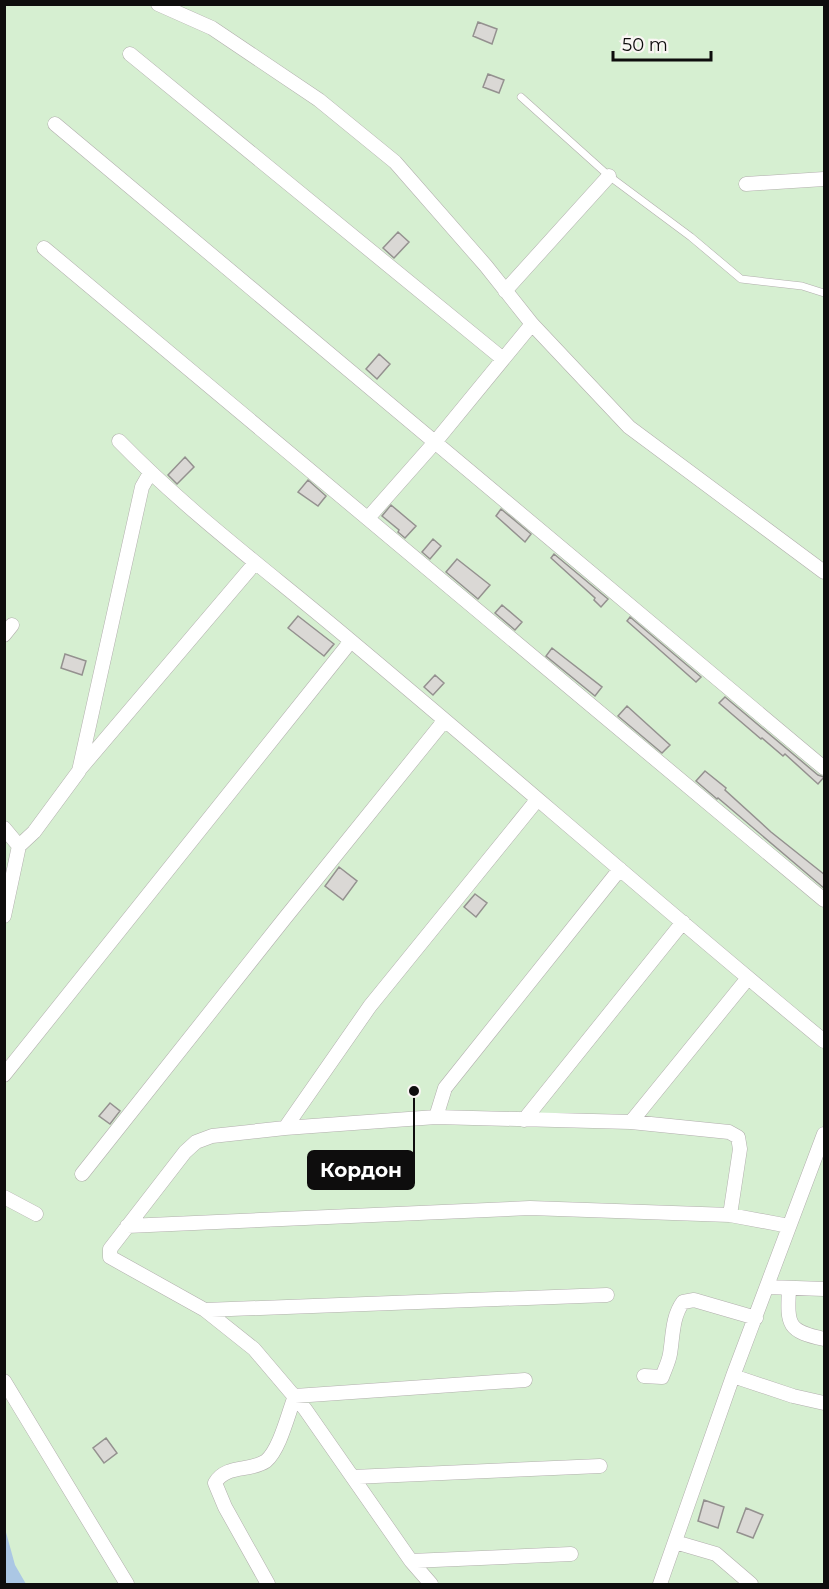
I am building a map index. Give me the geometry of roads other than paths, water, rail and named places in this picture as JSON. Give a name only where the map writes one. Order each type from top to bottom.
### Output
[{"type":"street","points":[[158,4],[212,28],[319,100],[395,162],[532,324],[629,427],[825,572]]},
{"type":"street","points":[[130,54],[503,359]]},
{"type":"street","points":[[55,124],[825,768]]},
{"type":"street","points":[[505,291],[609,176]]},
{"type":"street","points":[[746,184],[825,179]]},
{"type":"street","points":[[44,248],[825,900]]},
{"type":"street","points":[[368,518],[436,441],[532,324]]},
{"type":"street","points":[[118,441],[150,473],[255,563],[351,641],[825,1041]]},
{"type":"street","points":[[79,771],[142,487],[150,473]]},
{"type":"street","points":[[4,916],[19,846],[34,832],[79,771],[255,563]]},
{"type":"street","points":[[4,1075],[351,641]]},
{"type":"street","points":[[82,1174],[444,721]]},
{"type":"street","points":[[285,1128],[370,1006],[537,800]]},
{"type":"street","points":[[4,828],[19,846]]},
{"type":"street","points":[[436,1117],[445,1088],[620,869]]},
{"type":"street","points":[[524,1120],[683,922]]},
{"type":"street","points":[[631,1122],[748,978]]},
{"type":"street","points":[[431,1584],[411,1561],[295,1396],[254,1349],[205,1310],[111,1257],[110,1249],[186,1152],[196,1142],[212,1136],[285,1128],[436,1117],[631,1122],[729,1132],[738,1137],[740,1149],[730,1215]]},
{"type":"street","points":[[660,1584],[733,1376],[825,1134]]},
{"type":"street","points":[[4,1197],[36,1214]]},
{"type":"street","points":[[127,1227],[530,1208],[730,1215],[789,1226]]},
{"type":"street","points":[[768,1287],[825,1289]]},
{"type":"street","points":[[789,1289],[790,1324],[801,1334],[825,1339]]},
{"type":"street","points":[[205,1310],[607,1295]]},
{"type":"street","points":[[644,1376],[662,1377],[670,1355],[677,1309],[684,1302],[694,1300],[756,1318]]},
{"type":"street","points":[[733,1376],[793,1396],[825,1403]]},
{"type":"street","points":[[295,1396],[525,1380]]},
{"type":"street","points":[[4,1381],[127,1584]]},
{"type":"street","points":[[268,1584],[225,1507],[215,1483],[219,1476],[264,1462],[270,1456],[275,1450],[295,1396]]},
{"type":"street","points":[[353,1477],[600,1466]]},
{"type":"street","points":[[675,1542],[717,1554],[743,1582]]},
{"type":"street","points":[[411,1561],[571,1554]]},
{"type":"lane","points":[[521,97],[609,176],[691,237],[741,279],[802,286],[825,293]]},
{"type":"water","points":[[4,1525],[15,1565],[26,1584],[5,1584]]},
{"type":"place","name":"Кордон","points":[[414,1091]]}]
